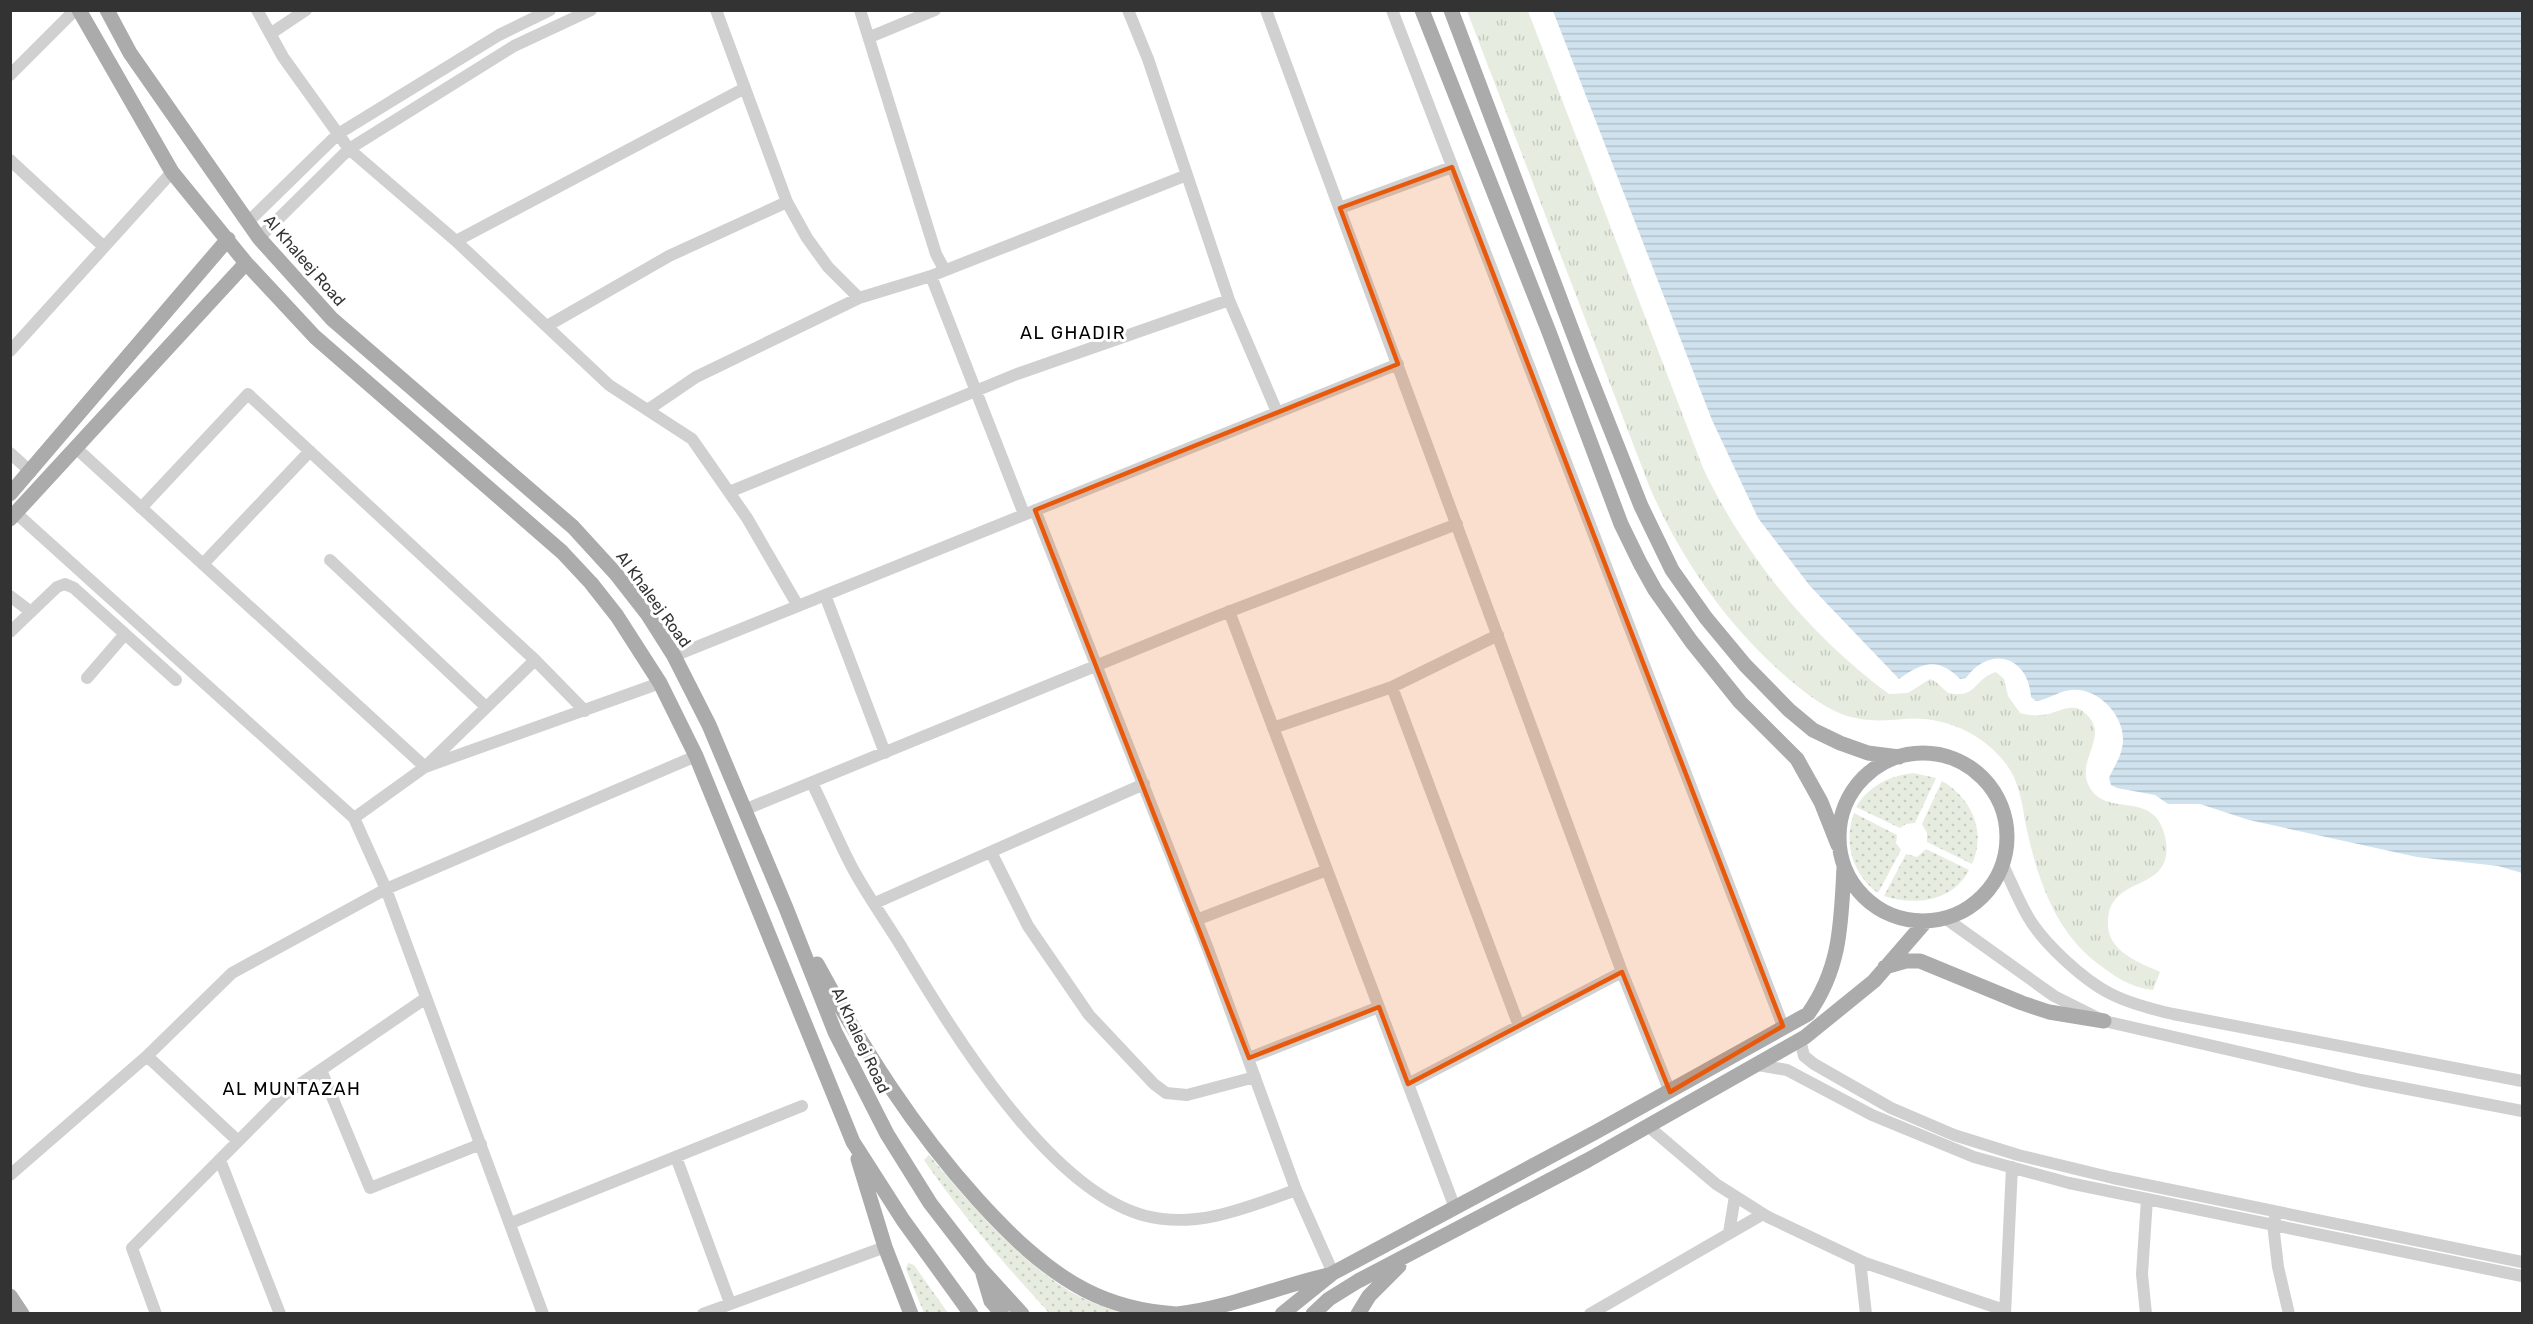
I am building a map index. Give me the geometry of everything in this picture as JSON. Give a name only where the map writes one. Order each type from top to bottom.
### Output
[{"type":"main road","points":[[79,10],[172,172],[246,263],[315,337],[562,552],[617,616],[660,683],[696,756],[853,1142],[885,1247],[911,1314]]},
{"type":"main road","name":"Al Khaleej Road","points":[[107,10],[130,53],[259,238],[332,319],[554,508],[585,538],[648,615],[674,656],[709,725],[835,1032],[887,1134],[930,1203],[981,1269],[1022,1314]]},
{"type":"main road","points":[[1422,10],[1549,332],[1621,525],[1655,590],[1691,641],[1740,702],[1797,759],[1821,802],[1838,845],[1844,868],[1857,890],[1874,906],[1897,917],[1926,921],[1945,918],[1968,909],[1989,890],[2003,865],[2008,837],[2003,809],[1989,784],[1968,765],[1942,754],[1913,753],[1886,761],[1863,777],[1848,797],[1840,820],[1838,845]]},
{"type":"main road","points":[[1451,10],[1584,362],[1641,506],[1672,570],[1706,618],[1745,665],[1789,710],[1813,730],[1868,753],[1899,757]]},
{"type":"main road","points":[[10,494],[228,239]]},
{"type":"main road","points":[[13,516],[246,263]]},
{"type":"main road","points":[[1282,1314],[1333,1273],[1670,1092],[1783,1026],[1808,1014],[1821,995],[1834,962],[1841,933],[1844,868]]},
{"type":"main road","points":[[786,908],[867,1055],[932,1147],[996,1220],[1034,1255],[1061,1275],[1086,1290],[1138,1309],[1177,1314],[1208,1310],[1289,1284],[1333,1273]]},
{"type":"main road","points":[[1312,1314],[1341,1291],[1649,1127],[1800,1040],[1858,995],[1926,921]]},
{"type":"main road","points":[[1885,967],[1906,961],[1920,961],[2049,1012],[2104,1021]]},
{"type":"main road","points":[[853,1142],[903,1220],[971,1314]]},
{"type":"main road","points":[[1358,1314],[1369,1296],[1416,1251]]},
{"type":"main road","points":[[981,1269],[991,1301],[1002,1314]]},
{"type":"main road","points":[[952,1287],[978,1314]]},
{"type":"main road","points":[[10,1296],[22,1314]]},
{"type":"street","points":[[11,73],[75,10]]},
{"type":"street","points":[[257,10],[283,57],[349,149],[456,241],[609,385],[692,439],[747,518],[798,606]]},
{"type":"street","points":[[270,34],[306,10]]},
{"type":"street","points":[[248,222],[338,134],[499,35],[550,10]]},
{"type":"street","points":[[259,238],[349,149],[514,46],[591,10]]},
{"type":"street","points":[[716,10],[787,202],[807,238],[828,267],[859,298]]},
{"type":"street","points":[[860,10],[933,244],[944,269]]},
{"type":"street","points":[[870,37],[935,10]]},
{"type":"street","points":[[1128,10],[1148,59],[1229,300],[1277,412]]},
{"type":"street","points":[[1266,10],[1622,972],[1670,1092]]},
{"type":"street","points":[[1392,10],[1783,1026]]},
{"type":"street","points":[[456,241],[745,88]]},
{"type":"street","points":[[10,160],[104,247]]},
{"type":"street","points":[[1340,208],[1452,167]]},
{"type":"street","points":[[13,343],[172,172]]},
{"type":"street","points":[[649,409],[696,377],[859,298],[931,276],[1187,174]]},
{"type":"street","points":[[547,326],[669,256],[787,202]]},
{"type":"street","points":[[931,276],[978,391],[1098,666],[1249,1058],[1296,1190],[1333,1273]]},
{"type":"street","points":[[729,492],[1017,374],[1229,300]]},
{"type":"street","points":[[674,656],[1398,363]]},
{"type":"street","points":[[141,508],[248,394],[535,660],[585,711]]},
{"type":"street","points":[[77,449],[425,767]]},
{"type":"street","points":[[203,564],[310,451]]},
{"type":"street","points":[[10,453],[31,472]]},
{"type":"street","points":[[13,516],[354,818],[386,889],[543,1314]]},
{"type":"street","points":[[744,810],[1229,611],[1457,524]]},
{"type":"street","points":[[330,560],[486,708]]},
{"type":"street","points":[[10,632],[57,587],[65,584],[74,588],[176,680]]},
{"type":"street","points":[[825,595],[885,753]]},
{"type":"street","points":[[10,596],[31,612]]},
{"type":"street","points":[[1229,611],[1455,1208]]},
{"type":"street","points":[[87,678],[125,634]]},
{"type":"street","points":[[1273,728],[1392,687],[1498,635]]},
{"type":"street","points":[[354,818],[425,767],[535,660]]},
{"type":"street","points":[[425,767],[660,683]]},
{"type":"street","points":[[1392,687],[1519,1026]]},
{"type":"street","points":[[10,1176],[147,1056],[232,973],[386,889],[696,756]]},
{"type":"street","points":[[812,783],[853,869],[956,1037],[995,1089],[1052,1154],[1089,1188],[1119,1207],[1148,1216],[1175,1220],[1209,1219],[1296,1190]]},
{"type":"street","points":[[875,903],[1144,784]]},
{"type":"street","points":[[991,852],[1029,926],[1089,1015],[1154,1084],[1166,1093],[1187,1095],[1255,1077]]},
{"type":"street","points":[[2003,865],[2028,917],[2048,942],[2077,970],[2118,997],[2143,1007],[2173,1014],[2523,1081]]},
{"type":"street","points":[[1196,920],[1327,870]]},
{"type":"street","points":[[1945,918],[2054,996],[2104,1021],[2361,1080],[2523,1111]]},
{"type":"street","points":[[1408,1084],[1622,972]]},
{"type":"street","points":[[156,1314],[132,1248],[284,1095],[426,998]]},
{"type":"street","points":[[1249,1058],[1379,1007]]},
{"type":"street","points":[[1800,1040],[1804,1056],[1814,1065],[1891,1108],[1954,1135],[2018,1155],[2113,1178],[2523,1263]]},
{"type":"street","points":[[147,1056],[238,1141]]},
{"type":"street","points":[[1758,1065],[1787,1070],[1872,1115],[1974,1156],[2069,1183],[2523,1276]]},
{"type":"street","points":[[321,1070],[370,1188],[481,1143]]},
{"type":"street","points":[[511,1223],[802,1106]]},
{"type":"street","points":[[1649,1127],[1716,1184],[1763,1214],[1860,1260],[2005,1312],[2012,1167]]},
{"type":"street","points":[[676,1157],[730,1303]]},
{"type":"street","points":[[220,1160],[279,1314]]},
{"type":"street","points":[[1729,1233],[1735,1196]]},
{"type":"street","points":[[2146,1314],[2142,1274],[2147,1199]]},
{"type":"street","points":[[2276,1211],[2273,1224],[2278,1267],[2289,1314]]},
{"type":"street","points":[[1590,1314],[1763,1214]]},
{"type":"street","points":[[703,1314],[885,1247]]},
{"type":"street","points":[[1860,1260],[1866,1314]]},
{"type":"highlighted area","points":[[1452,167],[1783,1026],[1670,1092],[1622,972],[1408,1084],[1379,1007],[1249,1058],[1035,510],[1398,364],[1340,208]]},
{"type":"green space","points":[[1467,11],[1528,11],[1703,468],[1739,532],[1759,563],[1782,592],[1833,647],[1889,694],[1908,693],[1930,679],[1948,693],[1965,693],[1996,672],[2004,679],[2008,696],[2020,713],[2042,715],[2066,708],[2077,708],[2088,716],[2095,733],[2086,769],[2086,778],[2090,788],[2098,797],[2108,802],[2141,808],[2151,813],[2159,822],[2165,836],[2164,863],[2158,872],[2122,893],[2112,903],[2108,917],[2109,933],[2118,948],[2160,972],[2153,990],[2123,981],[2097,963],[2069,935],[2042,883],[2030,845],[2016,782],[2008,766],[1992,749],[1970,733],[1945,723],[1919,719],[1862,719],[1836,712],[1827,707],[1799,688],[1762,654],[1706,588],[1676,540],[1650,488]]},
{"type":"green space","points":[[1913,773],[1936,778],[1915,823],[1906,824],[1900,828],[1856,807],[1867,793],[1880,783]]},
{"type":"green space","points":[[1942,781],[1961,796],[1974,816],[1978,840],[1972,864],[1927,842],[1927,833],[1922,824]]},
{"type":"green space","points":[[1854,813],[1897,835],[1896,843],[1901,850],[1878,893],[1862,877],[1852,858],[1850,836]]},
{"type":"green space","points":[[1926,849],[1969,870],[1962,881],[1943,895],[1931,899],[1907,901],[1884,896],[1906,854],[1917,857]]},
{"type":"green space","points":[[929,1155],[977,1211],[1032,1264],[1071,1292],[1121,1313],[1049,1313],[968,1220],[924,1160]]},
{"type":"green space","points":[[908,1263],[914,1265],[948,1313],[924,1313],[906,1269]]},
{"type":"water","points":[[1553,11],[2522,11],[2522,873],[2498,866],[2417,857],[2249,820],[2200,804],[2168,804],[2155,795],[2117,788],[2111,785],[2109,778],[2121,752],[2123,737],[2117,717],[2110,707],[2102,700],[2082,690],[2066,691],[2036,701],[2031,697],[2023,672],[2015,664],[2006,660],[1986,661],[1966,678],[1960,679],[1945,667],[1930,664],[1899,679],[1810,586],[1758,518],[1712,420]]},
{"type":"district","name":"AL GHADIR","points":[[1073,333]]},
{"type":"district","name":"AL MUNTAZAH","points":[[292,1089]]}]
